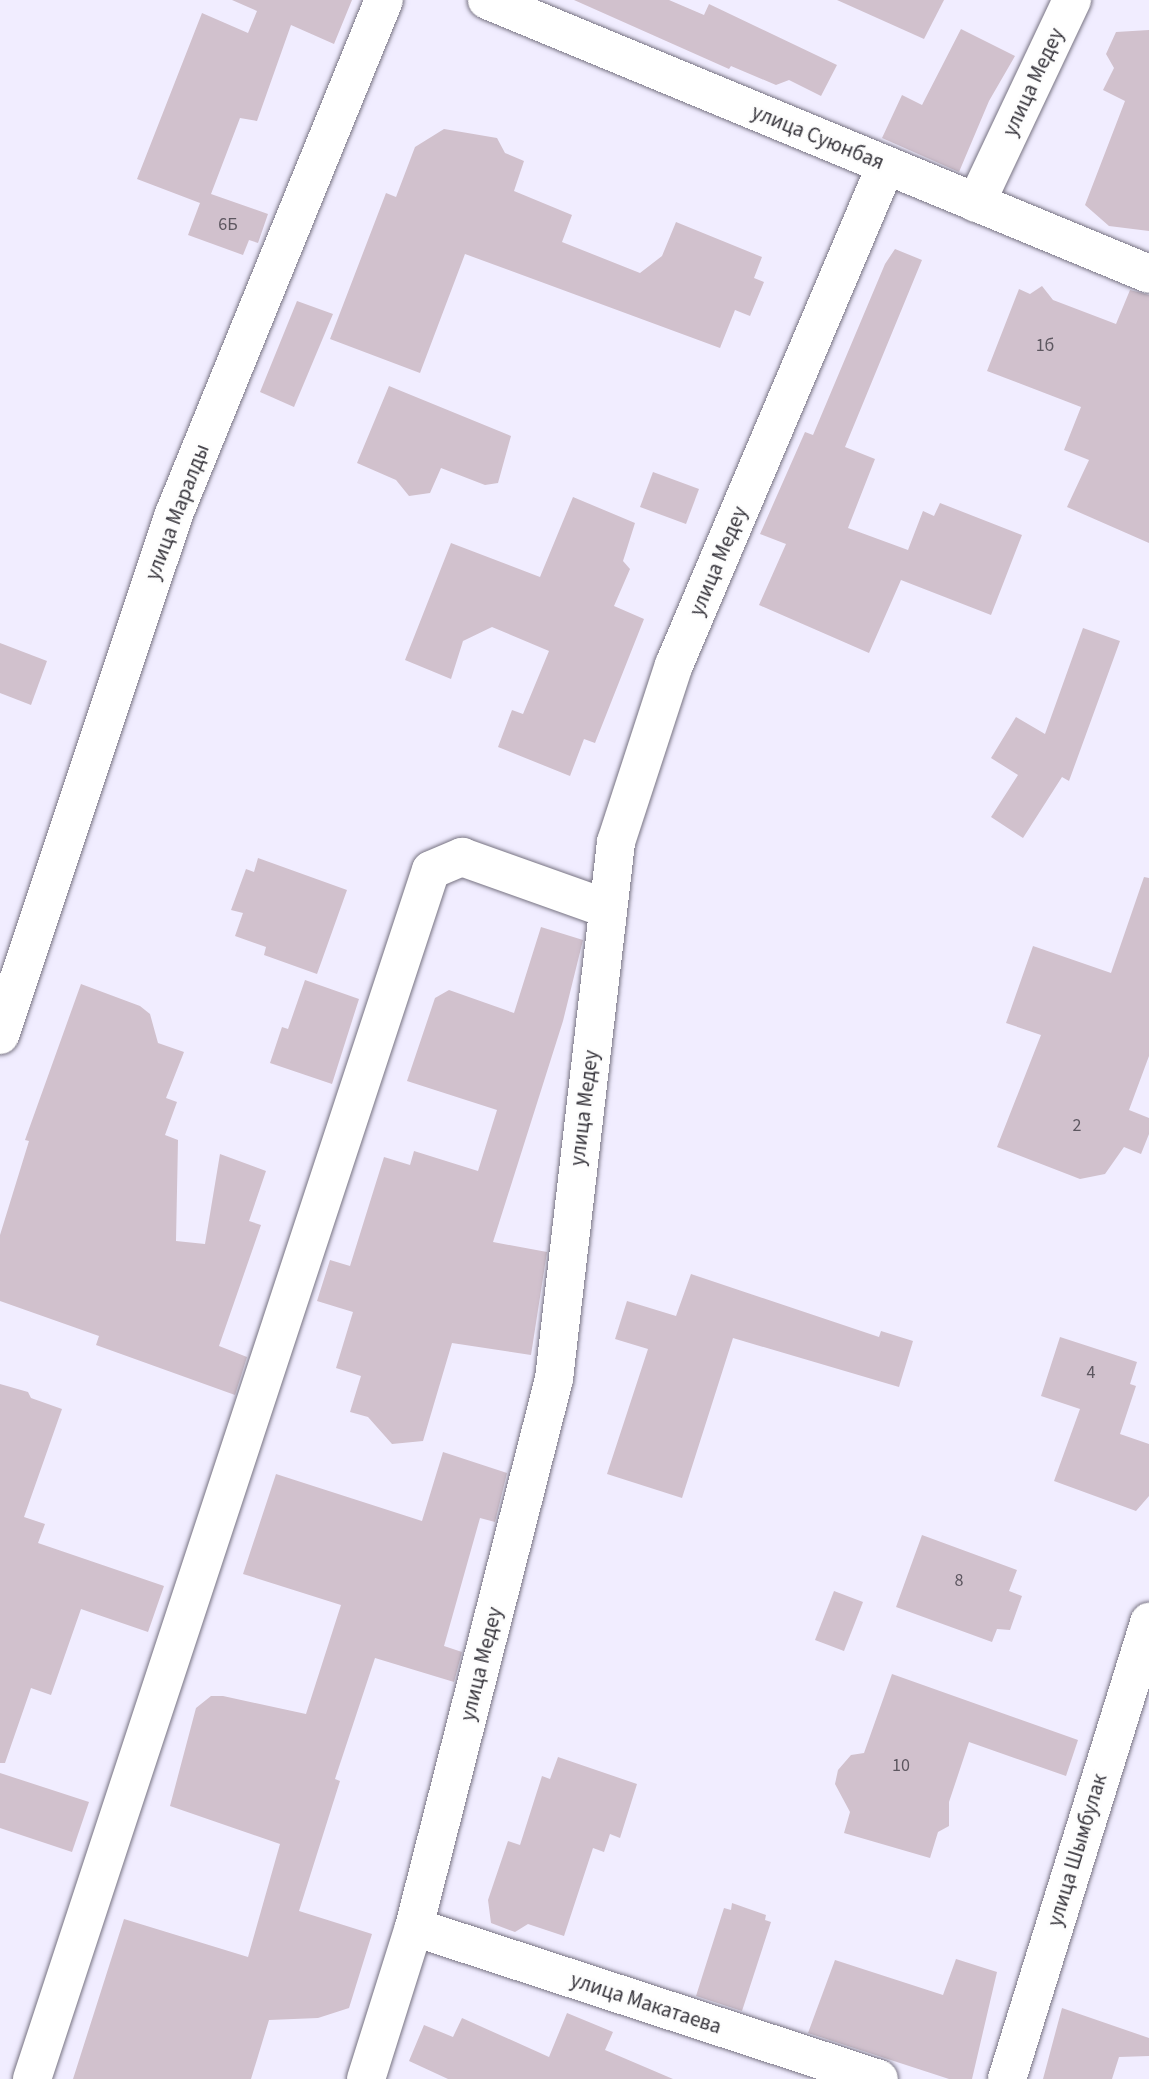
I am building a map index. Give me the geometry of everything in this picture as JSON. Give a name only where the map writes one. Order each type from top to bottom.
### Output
[{"type":"street","name":"улица Маралды","points":[[0,1035],[174,514],[384,0]]},
{"type":"street","name":"улица Суюнбая","points":[[486,0],[1149,274]]},
{"type":"street","name":"улица Медеу","points":[[976,203],[1072,0]]},
{"type":"street","name":"улица Медеу","points":[[366,2079],[414,1927],[554,1379],[616,842],[674,665],[886,165]]},
{"type":"street","points":[[32,2079],[431,870],[462,857],[608,909]]},
{"type":"street","name":"улица Шымбулак","points":[[1007,2079],[1149,1622]]},
{"type":"street","name":"улица Макатаева","points":[[414,1927],[879,2079]]},
{"type":"building","points":[[232,0],[352,0],[334,44],[291,25],[257,121],[240,118],[211,194],[268,214],[258,243],[249,240],[243,255],[188,235],[200,203],[137,179],[202,13],[248,33],[257,11]]},
{"type":"building","points":[[574,0],[669,0],[704,15],[709,4],[837,65],[821,96],[789,80],[776,85],[731,66],[729,69]]},
{"type":"building","points":[[837,0],[944,0],[924,39]]},
{"type":"building","points":[[961,29],[1015,56],[989,101],[959,172],[882,138],[902,95],[922,105]]},
{"type":"building","points":[[1149,30],[1149,231],[1109,226],[1085,205],[1125,101],[1103,90],[1114,68],[1106,54],[1116,32]]},
{"type":"building","points":[[444,129],[497,138],[505,153],[524,161],[514,191],[572,215],[562,242],[640,273],[662,256],[676,222],[762,257],[754,278],[764,282],[750,316],[735,310],[720,348],[465,254],[420,373],[330,339],[386,193],[396,197],[415,147]]},
{"type":"building","points":[[895,249],[922,260],[845,447],[875,459],[848,528],[908,550],[923,511],[934,516],[940,503],[1022,535],[991,615],[901,580],[869,653],[759,605],[786,544],[760,534],[805,432],[813,435],[885,264]]},
{"type":"building","points":[[1042,286],[1053,300],[1116,324],[1130,290],[1149,295],[1149,543],[1067,507],[1089,460],[1064,450],[1081,407],[987,371],[1019,289],[1030,294]]},
{"type":"building","points":[[297,301],[333,314],[294,407],[260,392]]},
{"type":"building","points":[[389,386],[511,436],[498,483],[485,485],[441,468],[430,493],[409,496],[396,480],[357,463]]},
{"type":"building","points":[[653,472],[699,489],[686,524],[640,507]]},
{"type":"building","points":[[573,497],[635,523],[623,561],[630,569],[614,606],[644,619],[595,743],[584,739],[570,776],[498,747],[512,710],[523,714],[549,651],[492,627],[463,641],[451,679],[405,660],[451,543],[540,577]]},
{"type":"building","points":[[1083,628],[1120,641],[1069,781],[1062,777],[1023,838],[991,817],[1018,775],[991,758],[1016,717],[1045,734]]},
{"type":"building","points":[[0,643],[47,661],[31,705],[0,693]]},
{"type":"building","points":[[258,858],[347,890],[317,974],[264,955],[266,947],[235,936],[243,913],[231,910],[246,869],[254,872]]},
{"type":"building","points":[[1144,877],[1149,878],[1149,1056],[1129,1110],[1149,1118],[1149,1134],[1141,1154],[1124,1147],[1105,1174],[1080,1179],[997,1147],[1041,1035],[1006,1023],[1033,946],[1111,973]]},
{"type":"building","points":[[541,927],[583,940],[563,1021],[493,1242],[547,1252],[531,1355],[452,1343],[423,1441],[392,1444],[368,1417],[350,1412],[361,1376],[336,1368],[353,1312],[317,1301],[330,1260],[350,1266],[384,1157],[410,1165],[414,1151],[478,1171],[497,1110],[407,1081],[435,998],[449,990],[514,1013]]},
{"type":"building","points":[[305,980],[359,999],[332,1084],[270,1063],[282,1027],[288,1029]]},
{"type":"building","points":[[81,984],[140,1006],[150,1014],[158,1043],[184,1052],[166,1098],[177,1102],[165,1135],[178,1140],[176,1241],[205,1244],[220,1154],[266,1171],[249,1221],[261,1225],[219,1346],[247,1357],[235,1395],[96,1345],[99,1336],[0,1301],[0,1235],[29,1141],[25,1140]]},
{"type":"building","points":[[691,1274],[879,1337],[881,1331],[913,1341],[899,1387],[733,1338],[682,1498],[607,1474],[648,1349],[615,1339],[627,1301],[676,1316]]},
{"type":"building","points":[[1060,1337],[1137,1362],[1130,1384],[1136,1386],[1120,1434],[1149,1444],[1149,1496],[1136,1511],[1054,1481],[1080,1409],[1041,1396]]},
{"type":"building","points":[[0,1384],[28,1392],[31,1398],[62,1409],[24,1517],[45,1524],[38,1543],[164,1586],[148,1632],[81,1609],[51,1695],[31,1688],[5,1763],[0,1763]]},
{"type":"building","points":[[443,1452],[507,1473],[495,1522],[480,1518],[444,1646],[462,1652],[454,1682],[375,1658],[335,1779],[340,1781],[299,1911],[372,1934],[349,2008],[318,2018],[269,2020],[251,2079],[73,2079],[124,1919],[248,1957],[280,1844],[170,1806],[196,1708],[211,1696],[223,1696],[306,1714],[341,1605],[243,1574],[276,1474],[422,1521]]},
{"type":"building","points":[[922,1535],[1017,1570],[1009,1591],[1022,1596],[1010,1630],[997,1629],[992,1642],[896,1607]]},
{"type":"building","points":[[834,1591],[863,1602],[844,1651],[815,1640]]},
{"type":"building","points":[[892,1674],[1078,1740],[1066,1776],[969,1742],[949,1802],[949,1826],[938,1832],[930,1858],[844,1833],[850,1812],[835,1784],[838,1770],[851,1755],[864,1753]]},
{"type":"building","points":[[558,1757],[637,1784],[620,1838],[610,1834],[604,1852],[593,1848],[564,1936],[528,1924],[515,1932],[491,1923],[488,1900],[508,1841],[520,1845],[542,1776],[550,1779]]},
{"type":"building","points":[[0,1773],[89,1802],[72,1852],[0,1828]]},
{"type":"building","points":[[732,1903],[766,1915],[765,1920],[771,1922],[742,2011],[696,1996],[724,1908],[731,1910]]},
{"type":"building","points":[[956,1959],[997,1972],[972,2079],[949,2079],[808,2033],[835,1960],[943,1995]]},
{"type":"building","points":[[1062,2008],[1149,2038],[1149,2056],[1119,2057],[1112,2079],[1043,2079]]},
{"type":"building","points":[[567,2013],[613,2032],[605,2050],[673,2079],[448,2079],[409,2061],[424,2025],[453,2037],[462,2018],[549,2057]]}]
